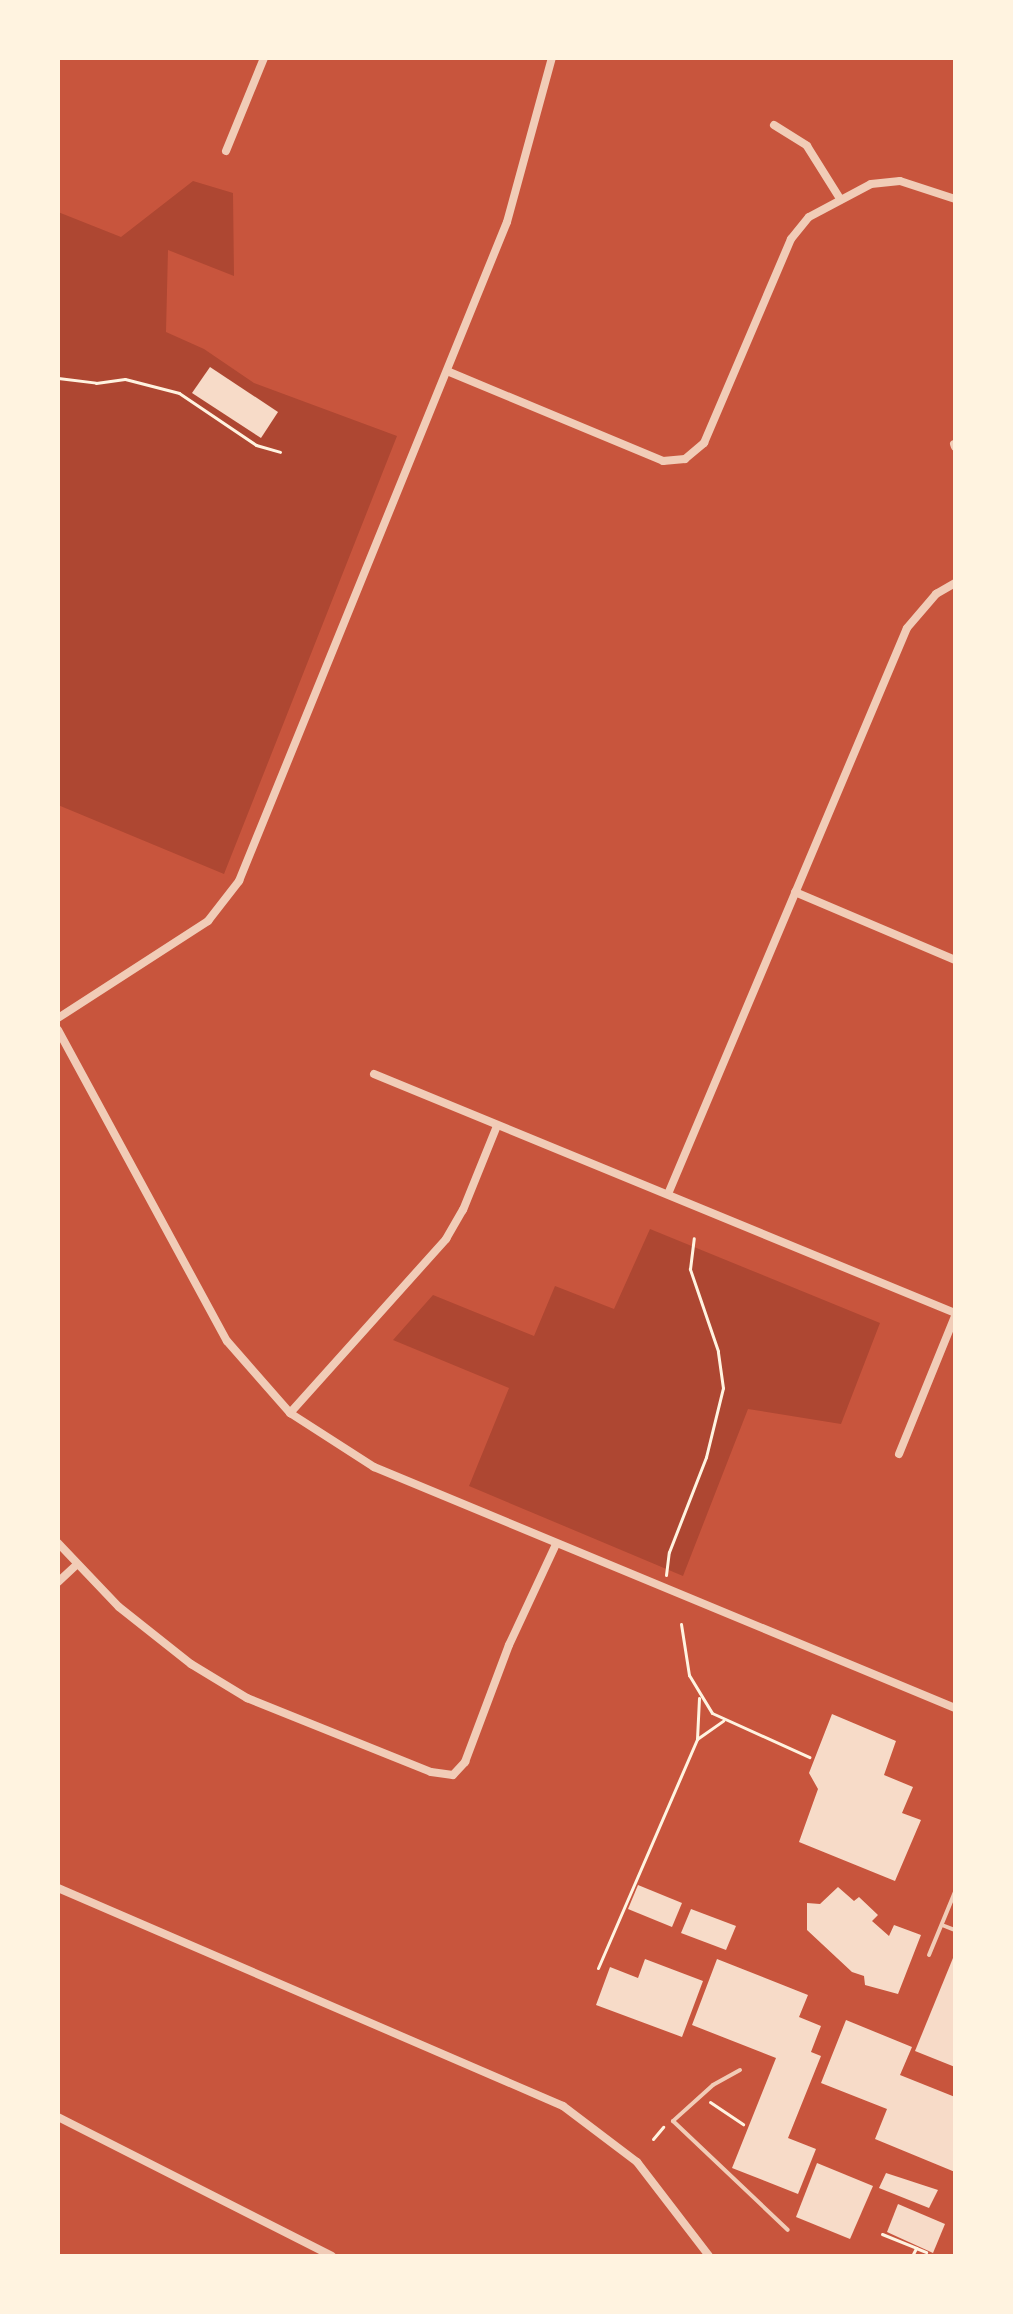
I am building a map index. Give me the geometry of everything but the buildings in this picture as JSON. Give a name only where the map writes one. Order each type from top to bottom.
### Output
[{"type":"street","points":[[226,151],[264,58]]},
{"type":"street","points":[[58,1018],[208,921],[239,881],[517,192],[552,58]]},
{"type":"street","points":[[774,125],[807,146],[839,197]]},
{"type":"street","points":[[447,371],[663,461],[685,459],[704,443],[791,239],[809,217],[839,197],[871,184],[900,181],[955,199]]},
{"type":"street","points":[[668,1194],[907,628],[936,594],[955,583]]},
{"type":"street","points":[[795,892],[955,960]]},
{"type":"street","points":[[58,1030],[227,1341],[290,1413],[374,1467],[955,1708]]},
{"type":"street","points":[[374,1074],[955,1314],[899,1454]]},
{"type":"street","points":[[290,1413],[446,1239],[463,1210],[497,1126]]},
{"type":"street","points":[[58,1543],[75,1566],[191,1664],[247,1698],[431,1772],[453,1775],[465,1762],[509,1645],[556,1544]]},
{"type":"street","points":[[58,1582],[75,1566]]},
{"type":"street","points":[[58,1888],[563,2106],[637,2162],[709,2256]]},
{"type":"street","points":[[58,2117],[332,2256]]},
{"type":"lane","points":[[929,1955],[955,1892]]},
{"type":"lane","points":[[942,1925],[955,1930]]},
{"type":"lane","points":[[740,2070],[713,2085],[673,2121],[788,2230]]},
{"type":"path","points":[[58,378],[96,383],[125,379],[179,393],[256,445],[280,452]]},
{"type":"path","points":[[665,1589],[669,1552],[706,1457],[723,1388],[718,1351],[690,1269],[694,1238]]},
{"type":"path","points":[[598,1968],[697,1739],[699,1698],[683,1648],[681,1624]]},
{"type":"path","points":[[699,1698],[723,1721],[809,1757]]},
{"type":"path","points":[[697,1739],[723,1721]]},
{"type":"path","points":[[882,2234],[926,2252]]},
{"type":"path","points":[[912,2256],[916,2248]]},
{"type":"shaded area","points":[[193,181],[233,193],[234,276],[168,250],[166,332],[204,349],[254,383],[397,436],[224,874],[58,805],[58,212],[121,237]]},
{"type":"shaded area","points":[[650,1229],[880,1323],[841,1424],[748,1409],[683,1576],[469,1486],[509,1388],[393,1340],[433,1295],[534,1336],[555,1286],[614,1309]]}]
